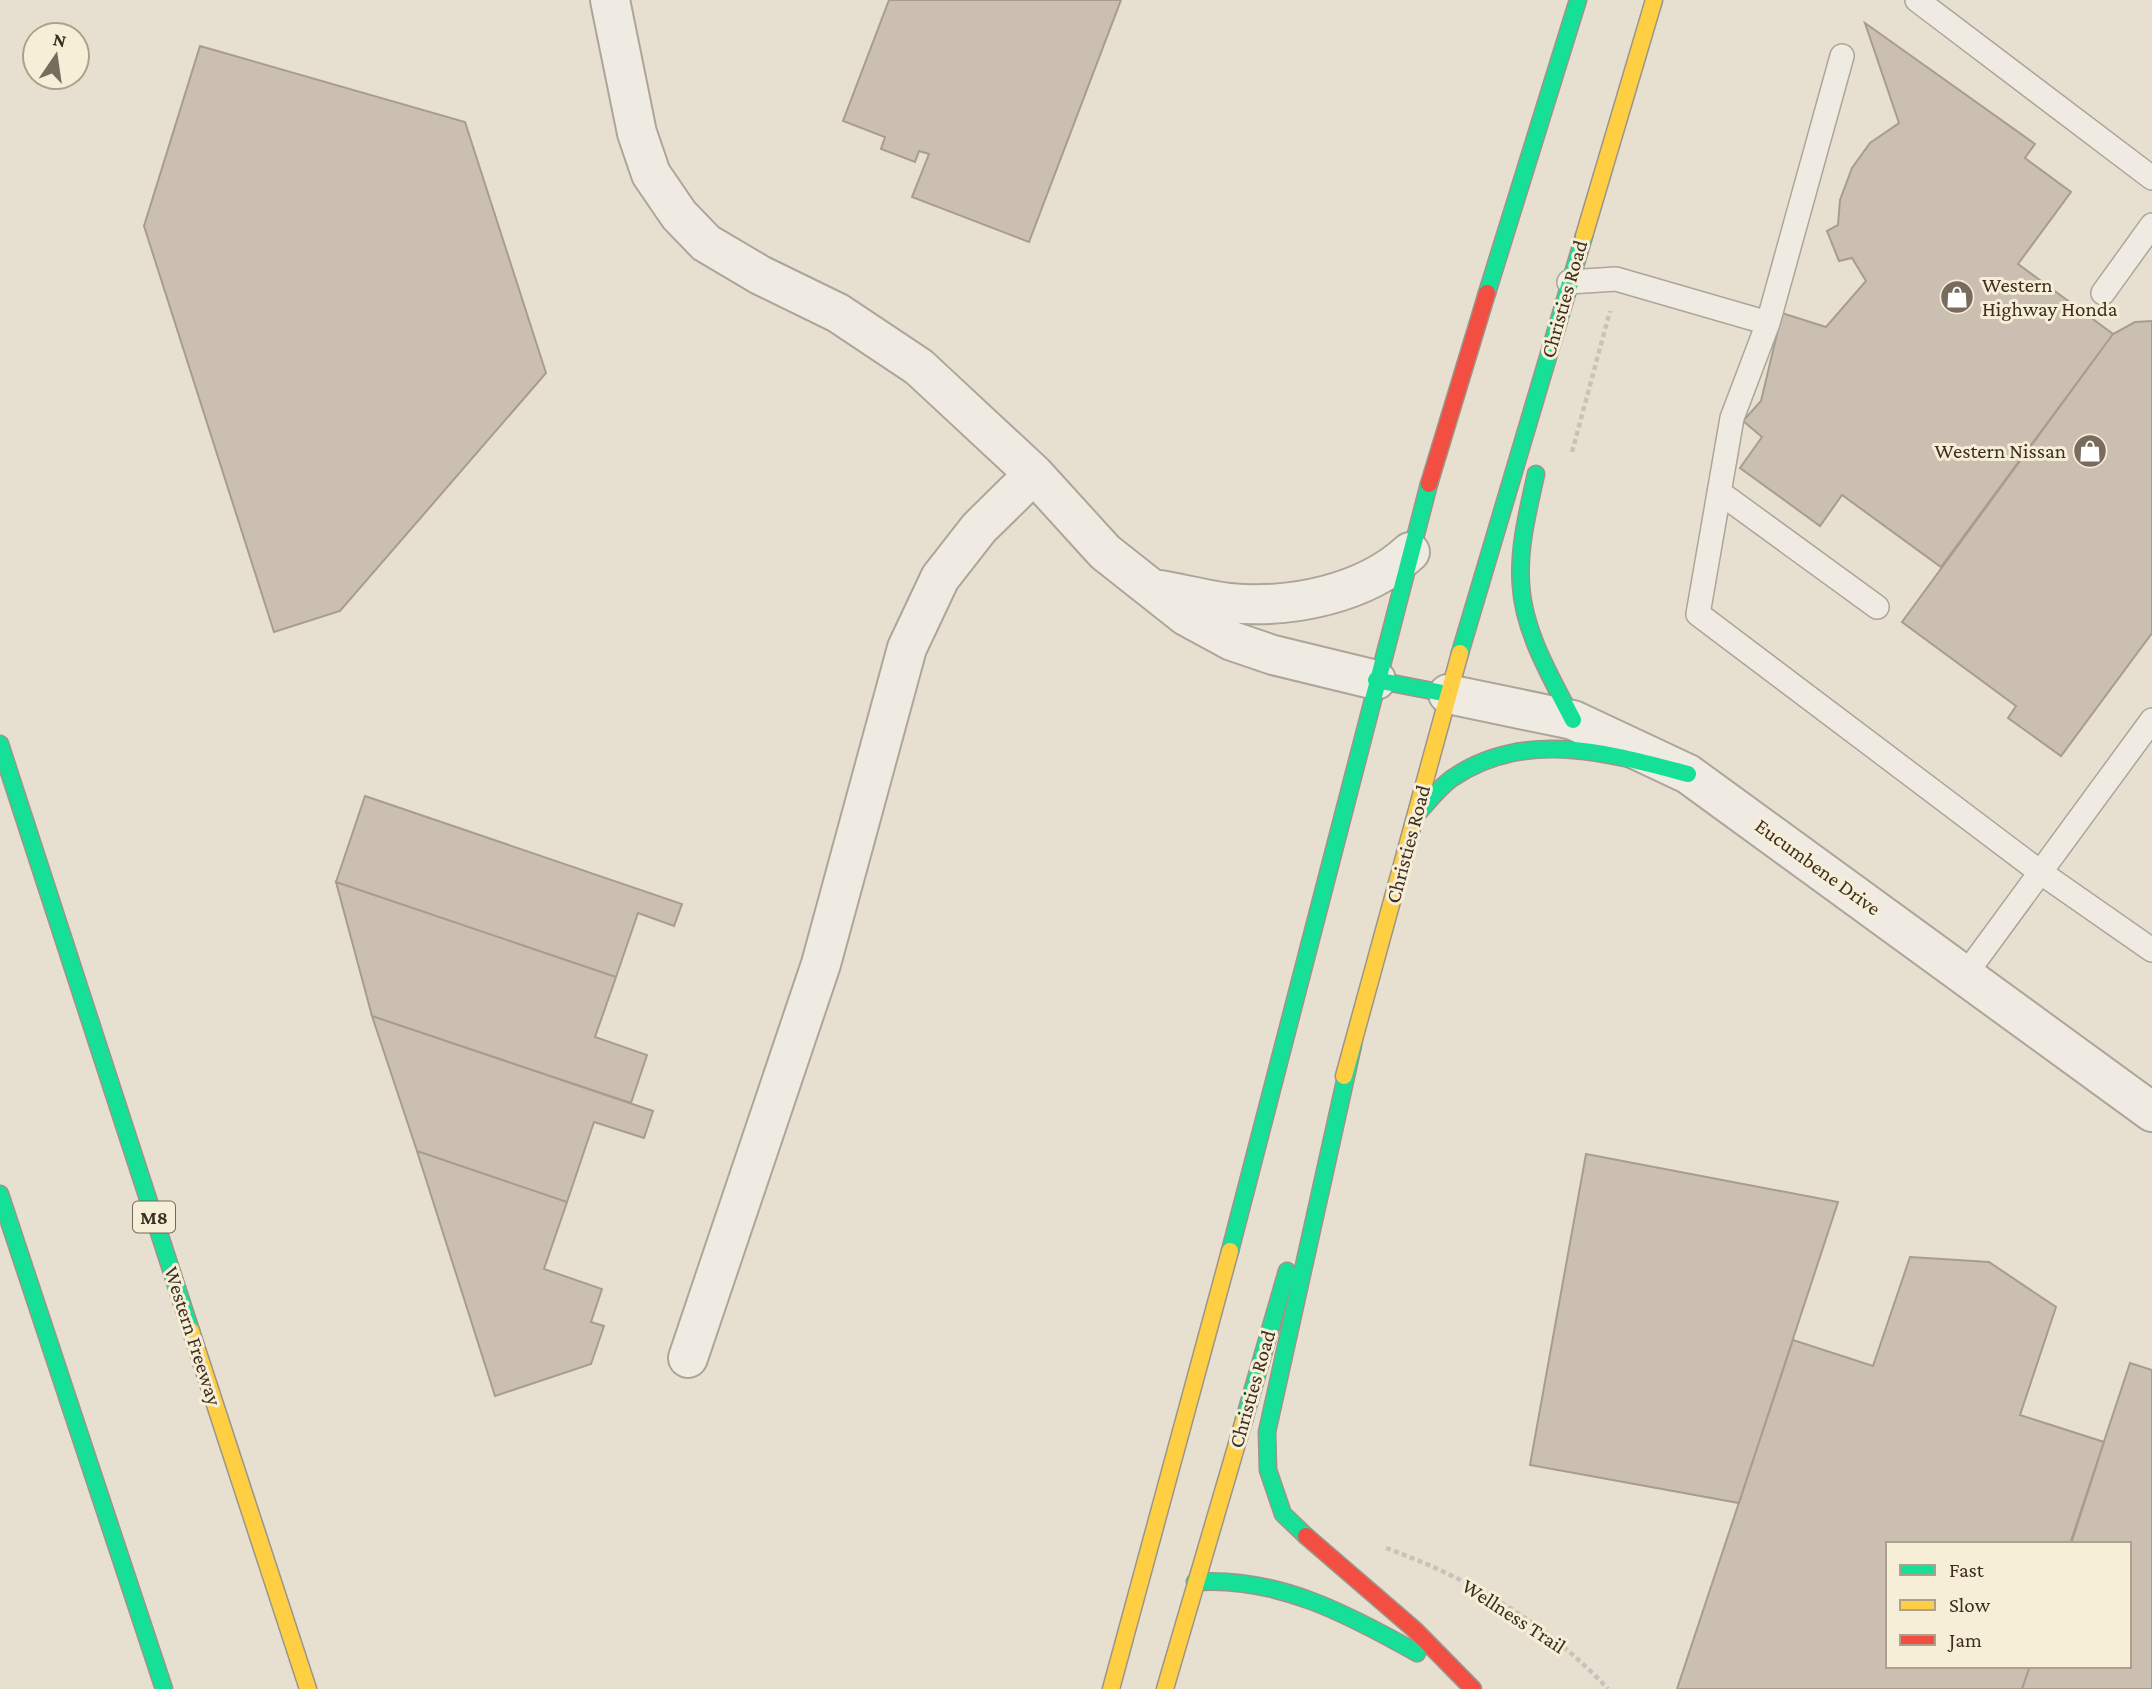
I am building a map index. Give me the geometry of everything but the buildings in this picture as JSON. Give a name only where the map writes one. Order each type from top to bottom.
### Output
[{"type":"main road","points":[[1111,1689],[1222,1284],[1410,552],[1578,0]]},
{"type":"main road","name":"Christies Road","points":[[1165,1689],[1353,1045],[1448,694],[1654,0]]},
{"type":"main road","points":[[1544,428],[1569,282]]},
{"type":"main road","points":[[1539,455],[1523,547],[1523,603],[1545,665],[1573,720]]},
{"type":"main road","points":[[1376,680],[1448,694]]},
{"type":"main road","name":"Western Freeway","points":[[0,744],[308,1689]]},
{"type":"main road","points":[[1415,816],[1450,780],[1480,762],[1536,748],[1577,746],[1688,774]]},
{"type":"main road","points":[[1353,1045],[1267,1432],[1268,1470],[1283,1514],[1329,1558],[1415,1630],[1468,1685]]},
{"type":"main road","points":[[0,1194],[164,1689]]},
{"type":"main road","points":[[1176,1592],[1195,1582],[1219,1580],[1260,1586],[1342,1613],[1468,1685]]},
{"type":"street","points":[[610,0],[637,133],[652,174],[679,215],[706,243],[760,275],[838,313],[919,367],[1034,474],[1105,552],[1186,616],[1233,641],[1273,655],[1376,680]]},
{"type":"street","points":[[688,1358],[821,964],[907,648],[940,578],[979,528],[1034,474]]},
{"type":"street","points":[[1155,589],[1230,603],[1279,603],[1325,595],[1375,579],[1392,569],[1410,552]]},
{"type":"street","name":"Eucumbene Drive","points":[[1448,694],[1573,720],[1688,774],[2152,1112]]},
{"type":"lane","points":[[1917,0],[2152,178]]},
{"type":"lane","points":[[1842,56],[1768,323],[1732,418],[1698,614],[2040,872],[2152,950]]},
{"type":"lane","points":[[2103,293],[2152,225]]},
{"type":"lane","points":[[1569,282],[1616,279],[1768,323]]},
{"type":"lane","points":[[1719,492],[1877,607]]},
{"type":"lane","points":[[1965,975],[2152,720]]},
{"type":"path","name":"Wellness Trail","points":[[1410,1557],[1504,1605],[1578,1658],[1608,1689]]},
{"type":"traffic: fast","points":[[1487,293],[1578,0]]},
{"type":"traffic: fast","points":[[1460,653],[1584,236]]},
{"type":"traffic: fast","points":[[1536,474],[1522,544],[1520,572],[1523,604],[1540,655],[1573,720]]},
{"type":"traffic: fast","points":[[1230,1251],[1429,484]]},
{"type":"traffic: fast","points":[[1376,680],[1448,694]]},
{"type":"traffic: fast","points":[[0,744],[191,1331]]},
{"type":"traffic: fast","points":[[1417,814],[1451,779],[1479,763],[1537,749],[1598,753],[1688,774]]},
{"type":"traffic: fast","points":[[1306,1536],[1283,1514],[1268,1470],[1267,1432],[1353,1045]]},
{"type":"traffic: fast","points":[[0,1194],[164,1689]]},
{"type":"traffic: fast","points":[[1244,1420],[1287,1271]]},
{"type":"traffic: fast","points":[[1195,1582],[1254,1585],[1283,1592],[1338,1612],[1417,1653]]},
{"type":"traffic: slow","points":[[1584,236],[1654,0]]},
{"type":"traffic: slow","points":[[1344,1076],[1460,653]]},
{"type":"traffic: slow","points":[[1111,1689],[1230,1251]]},
{"type":"traffic: slow","points":[[191,1331],[308,1689]]},
{"type":"traffic: slow","points":[[1165,1689],[1244,1420]]},
{"type":"traffic: jam","points":[[1429,484],[1487,293]]},
{"type":"traffic: jam","points":[[1306,1536],[1415,1630],[1473,1689]]},
{"type":"place","name":"Western Highway Honda","points":[[1957,297]]},
{"type":"place","name":"Western Nissan","points":[[2090,451]]}]
